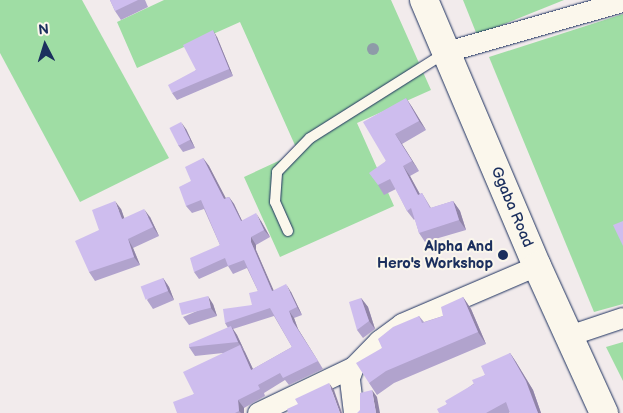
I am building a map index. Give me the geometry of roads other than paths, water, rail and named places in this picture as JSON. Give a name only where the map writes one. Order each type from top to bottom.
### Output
[{"type":"main road","name":"Ggaba Road","points":[[424,0],[537,266],[604,413]]},
{"type":"street","points":[[447,52],[623,2]]},
{"type":"street","points":[[258,413],[354,367],[402,324],[537,266]]},
{"type":"street","points":[[570,336],[623,318]]},
{"type":"street","points":[[354,367],[350,378],[354,413]]},
{"type":"lane","points":[[288,230],[274,202],[277,172],[310,138],[447,52]]},
{"type":"place","name":"Alpha And Hero's Workshop","points":[[503,255]]}]
